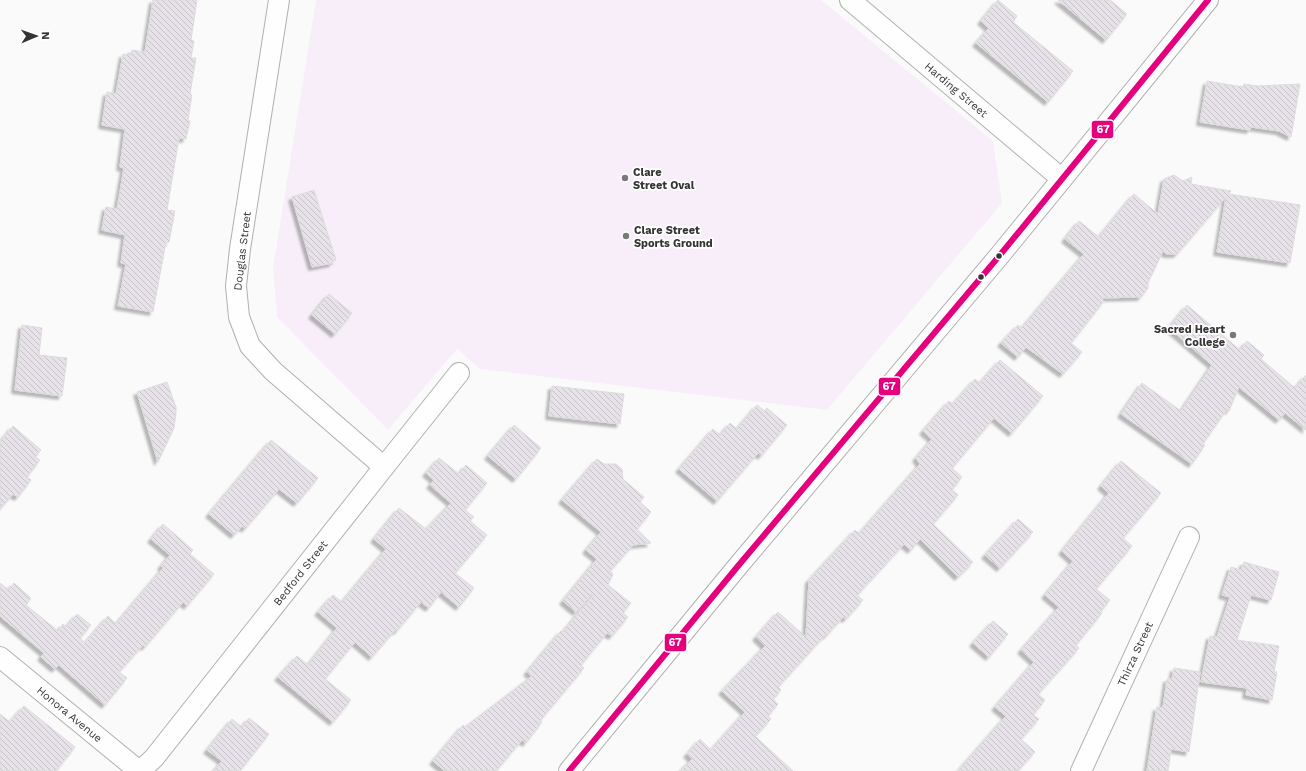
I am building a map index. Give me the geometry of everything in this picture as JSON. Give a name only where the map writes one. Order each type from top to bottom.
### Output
[{"type":"street","name":"Douglas Street","points":[[280,0],[240,250],[236,286],[239,317],[250,346],[273,371],[384,467]]},
{"type":"street","name":"Harding Street","points":[[850,0],[1062,179]]},
{"type":"street","points":[[569,771],[733,572],[1062,179],[1208,0]]},
{"type":"street","name":"Bedford Street","points":[[140,771],[154,758],[459,373]]},
{"type":"street","name":"Thirza Street","points":[[1081,771],[1189,537]]},
{"type":"street","name":"Honora Avenue","points":[[0,657],[140,771]]},
{"type":"shaded area","name":"Clare Street Oval","points":[[316,0],[821,0],[993,141],[1002,203],[827,410],[480,369],[457,349],[388,430],[277,317],[273,268]]},
{"type":"building","points":[[153,0],[197,0],[191,40],[194,41],[191,58],[196,58],[190,94],[192,95],[188,120],[190,121],[186,139],[179,138],[167,210],[175,211],[169,242],[166,242],[153,312],[118,306],[126,264],[121,263],[125,235],[102,230],[106,207],[117,209],[124,168],[120,167],[125,129],[102,125],[107,92],[116,94],[123,54],[131,55],[132,50],[145,52]]},
{"type":"building","points":[[998,0],[1017,16],[1013,22],[1073,71],[1048,102],[976,43],[989,28],[981,21]]},
{"type":"building","points":[[1058,0],[1110,0],[1127,14],[1106,40]]},
{"type":"building","points":[[1207,81],[1243,87],[1244,84],[1257,86],[1300,84],[1291,137],[1279,131],[1251,127],[1250,130],[1200,122]]},
{"type":"building","points":[[1174,175],[1183,181],[1192,177],[1191,184],[1231,191],[1229,194],[1300,205],[1290,263],[1217,252],[1226,197],[1177,254],[1167,254],[1163,251],[1148,283],[1148,288],[1141,297],[1100,298],[1104,301],[1071,343],[1082,352],[1063,374],[1026,347],[1018,357],[1001,343],[1018,325],[1022,328],[1084,254],[1065,239],[1079,221],[1099,237],[1134,194],[1158,214],[1164,179]]},
{"type":"building","points":[[314,190],[336,260],[332,261],[333,263],[312,267],[292,197]]},
{"type":"building","points":[[329,294],[352,313],[335,334],[312,315]]},
{"type":"building","points":[[1187,305],[1240,350],[1247,341],[1264,355],[1261,359],[1295,388],[1306,375],[1306,430],[1285,413],[1279,420],[1239,387],[1229,411],[1227,409],[1203,444],[1205,445],[1192,464],[1121,414],[1142,383],[1181,411],[1212,365],[1169,328]]},
{"type":"building","points":[[22,325],[42,328],[39,355],[67,358],[62,396],[15,390]]},
{"type":"building","points":[[1000,360],[1043,396],[1012,433],[994,418],[952,468],[962,477],[952,490],[958,495],[933,524],[973,562],[958,577],[920,539],[911,550],[904,544],[857,595],[863,600],[846,619],[843,617],[826,636],[825,635],[778,687],[781,690],[773,699],[778,704],[768,716],[771,719],[755,736],[793,771],[680,771],[692,759],[687,754],[700,739],[711,750],[745,712],[722,691],[765,646],[756,637],[778,612],[806,637],[809,580],[855,530],[859,534],[920,464],[916,458],[932,439],[923,431],[949,401],[953,404],[975,379],[980,383]]},
{"type":"building","points":[[167,382],[176,407],[176,413],[174,428],[158,462],[137,392]]},
{"type":"building","points":[[552,386],[624,394],[620,424],[549,416]]},
{"type":"building","points":[[757,405],[765,411],[767,408],[787,425],[761,456],[758,453],[717,501],[679,469],[713,429],[720,435],[730,423],[737,429]]},
{"type":"building","points":[[514,425],[541,448],[516,479],[488,456]]},
{"type":"building","points":[[13,426],[41,450],[35,457],[40,460],[27,477],[31,480],[18,497],[13,494],[0,509],[0,442]]},
{"type":"building","points":[[271,440],[318,478],[297,503],[279,489],[245,529],[242,526],[234,535],[209,514]]},
{"type":"building","points":[[439,458],[459,474],[466,465],[487,483],[465,510],[474,517],[470,521],[487,535],[455,573],[474,588],[459,607],[441,592],[429,608],[421,602],[397,631],[395,630],[372,657],[355,642],[325,679],[351,700],[333,722],[278,677],[297,656],[308,665],[337,628],[318,612],[333,595],[342,602],[386,549],[374,539],[399,508],[426,529],[451,503],[430,485],[434,480],[426,473]]},
{"type":"building","points":[[597,459],[604,464],[616,464],[622,469],[623,479],[644,497],[640,502],[651,512],[637,529],[651,543],[633,545],[610,571],[613,574],[608,585],[631,603],[623,613],[628,617],[612,636],[607,633],[581,665],[584,668],[540,721],[542,722],[526,743],[522,740],[496,771],[445,771],[433,761],[463,725],[465,727],[532,676],[527,672],[561,631],[563,632],[593,595],[592,594],[576,612],[563,601],[597,559],[586,550],[601,532],[562,500]]},
{"type":"building","points":[[1121,461],[1161,493],[1123,538],[1132,546],[1096,589],[1110,600],[1101,611],[1102,613],[1076,645],[1079,648],[1038,694],[1045,700],[1033,715],[1039,719],[1021,739],[1035,752],[1017,771],[958,771],[1006,716],[995,707],[1034,662],[1021,650],[1059,607],[1045,595],[1073,561],[1062,551],[1109,493],[1101,486]]},
{"type":"building","points":[[1018,519],[1033,532],[1000,568],[985,555]]},
{"type":"building","points":[[163,524],[193,550],[190,554],[214,574],[187,606],[183,602],[145,647],[143,645],[119,672],[127,678],[105,705],[59,665],[55,669],[41,657],[44,653],[0,616],[0,583],[9,590],[14,583],[31,598],[26,605],[58,631],[63,624],[66,627],[77,614],[91,625],[80,638],[85,643],[108,616],[116,624],[163,568],[161,566],[170,555],[151,539]]},
{"type":"building","points":[[1244,562],[1279,572],[1271,600],[1251,595],[1237,640],[1279,646],[1274,672],[1277,672],[1272,700],[1246,695],[1247,688],[1201,682],[1210,636],[1217,637],[1230,597],[1222,595],[1231,567],[1241,570]]},
{"type":"building","points":[[993,621],[1008,634],[989,657],[973,643]]},
{"type":"building","points":[[1174,668],[1200,672],[1189,752],[1171,749],[1168,771],[1147,771],[1157,707],[1163,708],[1167,679],[1172,679]]},
{"type":"building","points":[[24,706],[75,747],[56,771],[0,771],[0,714],[10,722]]},
{"type":"building","points":[[249,718],[269,734],[240,771],[214,771],[222,761],[207,750],[232,719],[242,727]]},
{"type":"transit line","name":"67","points":[[569,771],[738,566],[1000,255],[1208,0]]},
{"type":"place","name":"Clare Street Oval","points":[[625,178]]},
{"type":"place","name":"Clare Street Sports Ground","points":[[626,236]]},
{"type":"place","name":"Sacred Heart College","points":[[1233,335]]}]
